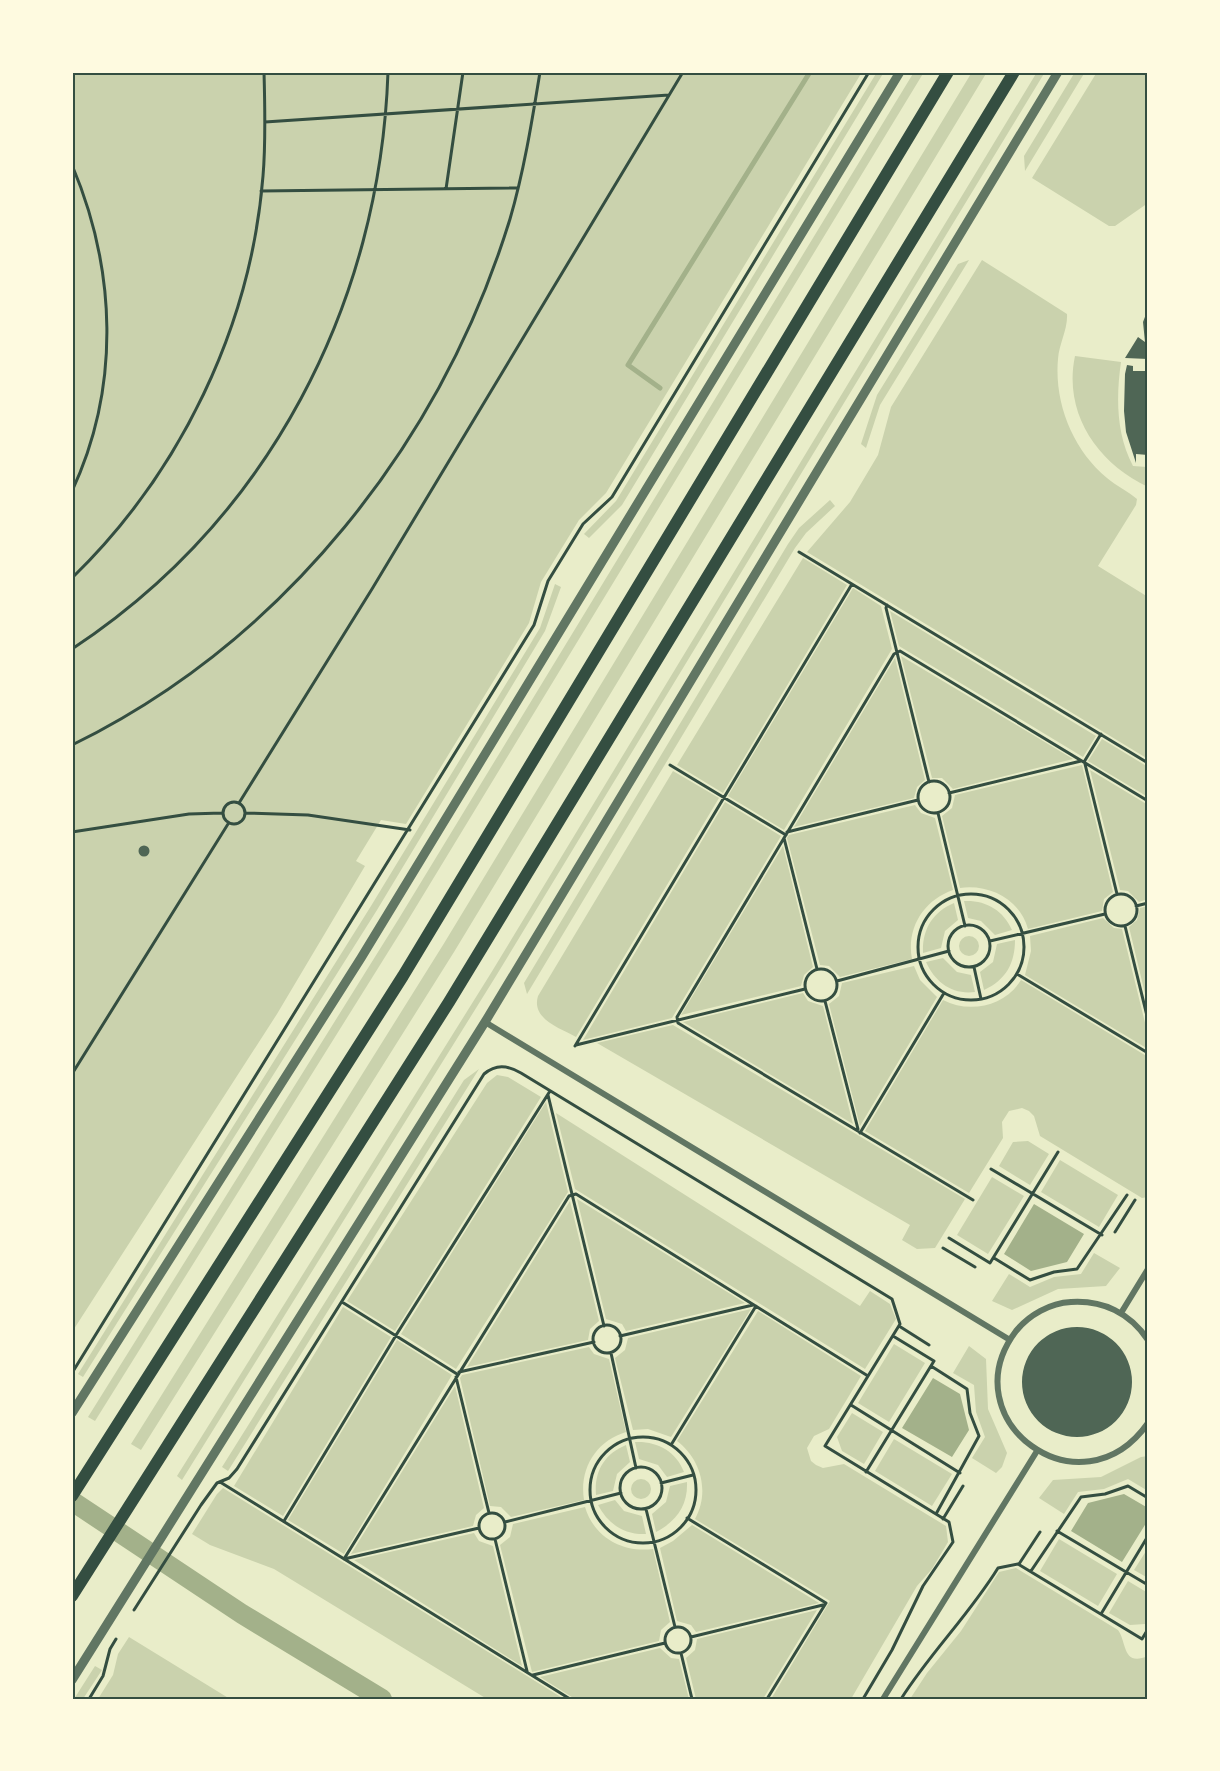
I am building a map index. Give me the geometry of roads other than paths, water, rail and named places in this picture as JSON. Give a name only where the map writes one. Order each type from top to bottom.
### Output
[{"type":"main road","points":[[72,1496],[410,966],[948,72]]},
{"type":"main road","points":[[72,1596],[455,992],[1014,72]]},
{"type":"street","points":[[73,1411],[362,957],[900,72]]},
{"type":"street","points":[[72,1680],[485,1022],[1058,72]]},
{"type":"street","points":[[485,1022],[1010,1340]]},
{"type":"street","points":[[1121,1312],[1148,1269]]},
{"type":"street","points":[[1148,1340],[1121,1312],[1095,1302],[1066,1302],[1034,1315],[1010,1340],[1000,1366],[999,1395],[1016,1433],[1037,1451],[1063,1461],[1091,1462],[1118,1453],[1140,1435],[1148,1423]]},
{"type":"street","points":[[883,1699],[1037,1451]]},
{"type":"waterway","points":[[660,388],[628,365],[810,72]]},
{"type":"waterway","points":[[72,1501],[242,1614],[382,1699]]}]
